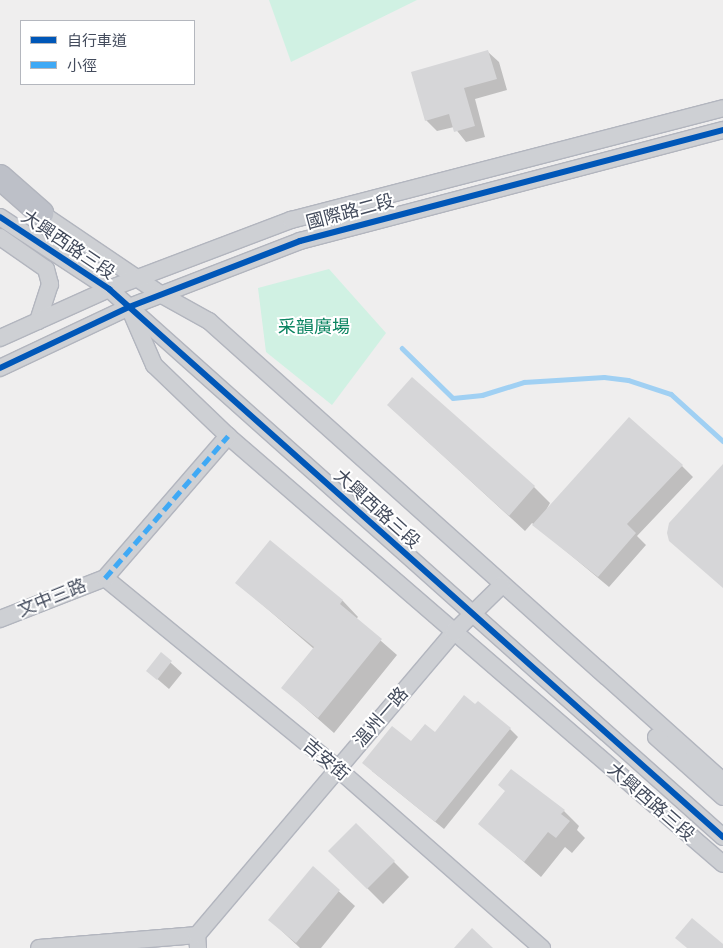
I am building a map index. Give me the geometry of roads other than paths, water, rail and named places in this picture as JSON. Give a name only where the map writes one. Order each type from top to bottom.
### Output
[{"type":"highway","points":[[0,177],[41,213]]},
{"type":"street","name":"國際路二段","points":[[0,338],[108,289],[291,220],[723,108]]},
{"type":"street","name":"國際路二段","points":[[0,368],[129,308],[300,241],[723,130]]},
{"type":"street","points":[[542,154],[547,176]]},
{"type":"street","name":"大興西路三段","points":[[0,186],[162,295],[723,781]]},
{"type":"street","name":"大興西路三段","points":[[0,217],[108,289],[723,837]]},
{"type":"street","points":[[0,237],[39,262],[49,276],[47,295],[38,321]]},
{"type":"street","name":"大興西路三段","points":[[129,308],[154,365],[228,436],[723,864]]},
{"type":"street","points":[[105,578],[228,436]]},
{"type":"street","name":"文中三路","points":[[0,619],[105,578]]},
{"type":"street","name":"吉安街","points":[[105,578],[337,768],[542,948]]},
{"type":"street","name":"大興西路三段","points":[[498,588],[723,797]]},
{"type":"street","name":"溫州一路","points":[[197,942],[337,768],[454,632],[498,588]]},
{"type":"street","points":[[40,948],[197,942]]},
{"type":"waterway","points":[[402,348],[453,398],[482,395],[524,382],[604,377],[628,380],[671,394],[723,441]]},
{"type":"park label","name":"采韻廣場","points":[[314,327]]}]
